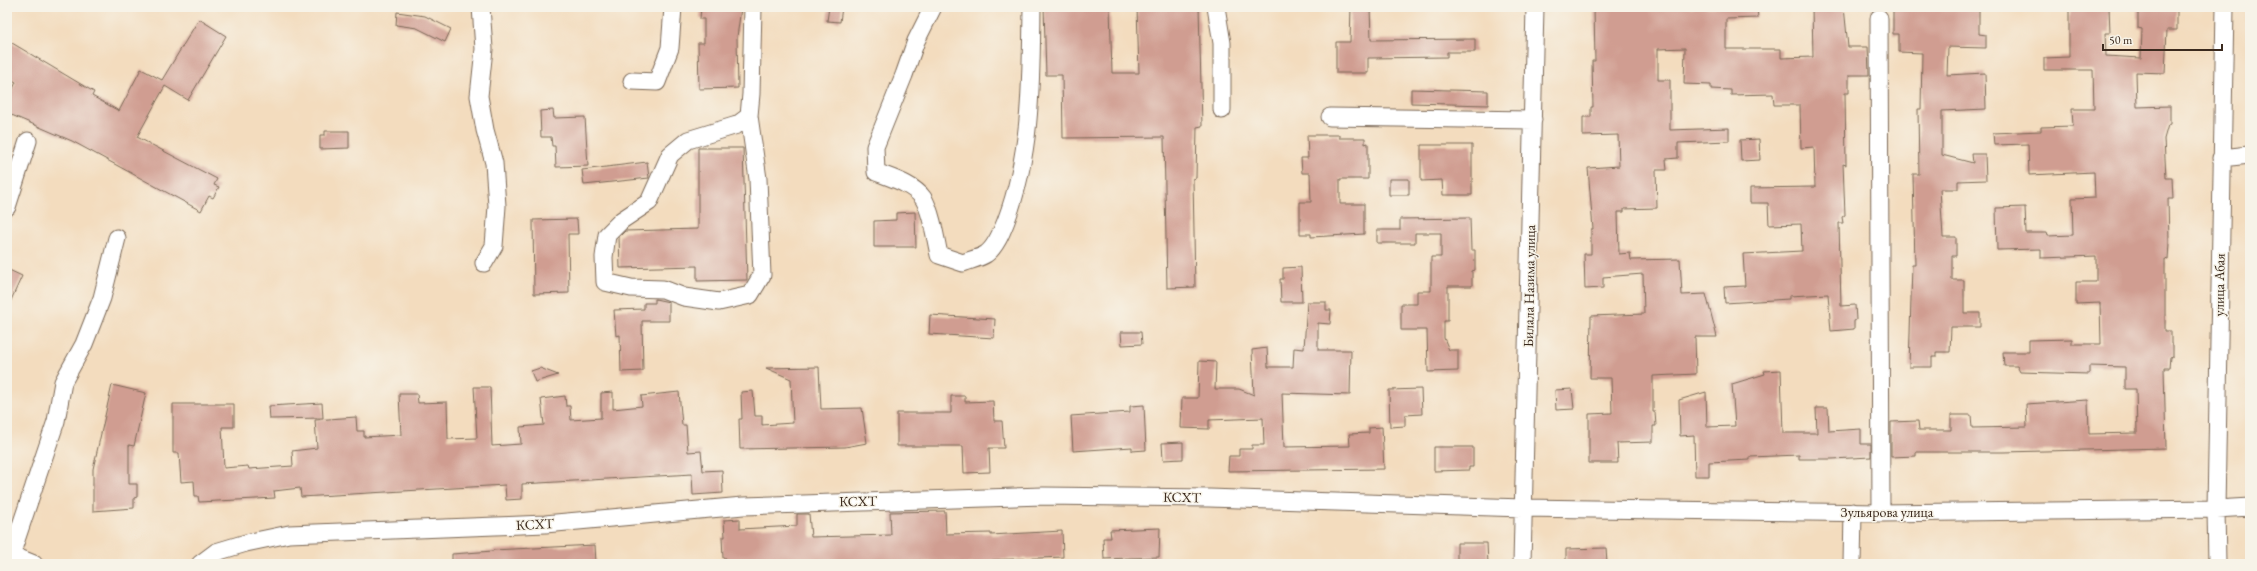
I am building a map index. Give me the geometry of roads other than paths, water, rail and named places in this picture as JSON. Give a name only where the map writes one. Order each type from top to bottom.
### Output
[{"type":"street","points":[[481,7],[484,49],[479,96],[485,130],[494,163],[497,206],[494,246],[484,264]]},
{"type":"street","points":[[632,81],[657,82],[670,48],[673,7]]},
{"type":"street","points":[[748,116],[738,125],[688,140],[670,155],[649,202],[622,220],[607,235],[604,257],[606,282],[630,288],[663,290],[684,297],[719,302],[750,295],[762,275],[758,179],[748,116],[751,94],[753,7]]},
{"type":"street","points":[[933,7],[916,41],[875,146],[876,172],[902,183],[922,198],[933,225],[939,255],[963,263],[986,254],[1000,234],[1016,193],[1023,165],[1030,89],[1032,7]]},
{"type":"street","points":[[1216,7],[1222,43],[1222,110]]},
{"type":"street","name":"Билала Назима улица","points":[[1522,564],[1535,7]]},
{"type":"street","name":"улица Абая","points":[[2217,564],[2216,510],[2225,7]]},
{"type":"street","points":[[1879,18],[1881,513]]},
{"type":"street","points":[[1330,117],[1533,120]]},
{"type":"street","points":[[7,207],[28,141]]},
{"type":"street","points":[[2222,158],[2250,155]]},
{"type":"street","points":[[16,558],[56,421],[63,382],[84,344],[102,298],[117,238]]},
{"type":"street","name":"КСХТ","points":[[200,564],[216,552],[246,543],[289,534],[545,524],[743,506],[834,502],[1043,496],[1209,498],[1523,508]]},
{"type":"street","name":"Зульярова улица","points":[[1523,508],[1881,513],[2216,510],[2250,507]]},
{"type":"street","points":[[1852,564],[1853,512]]}]
